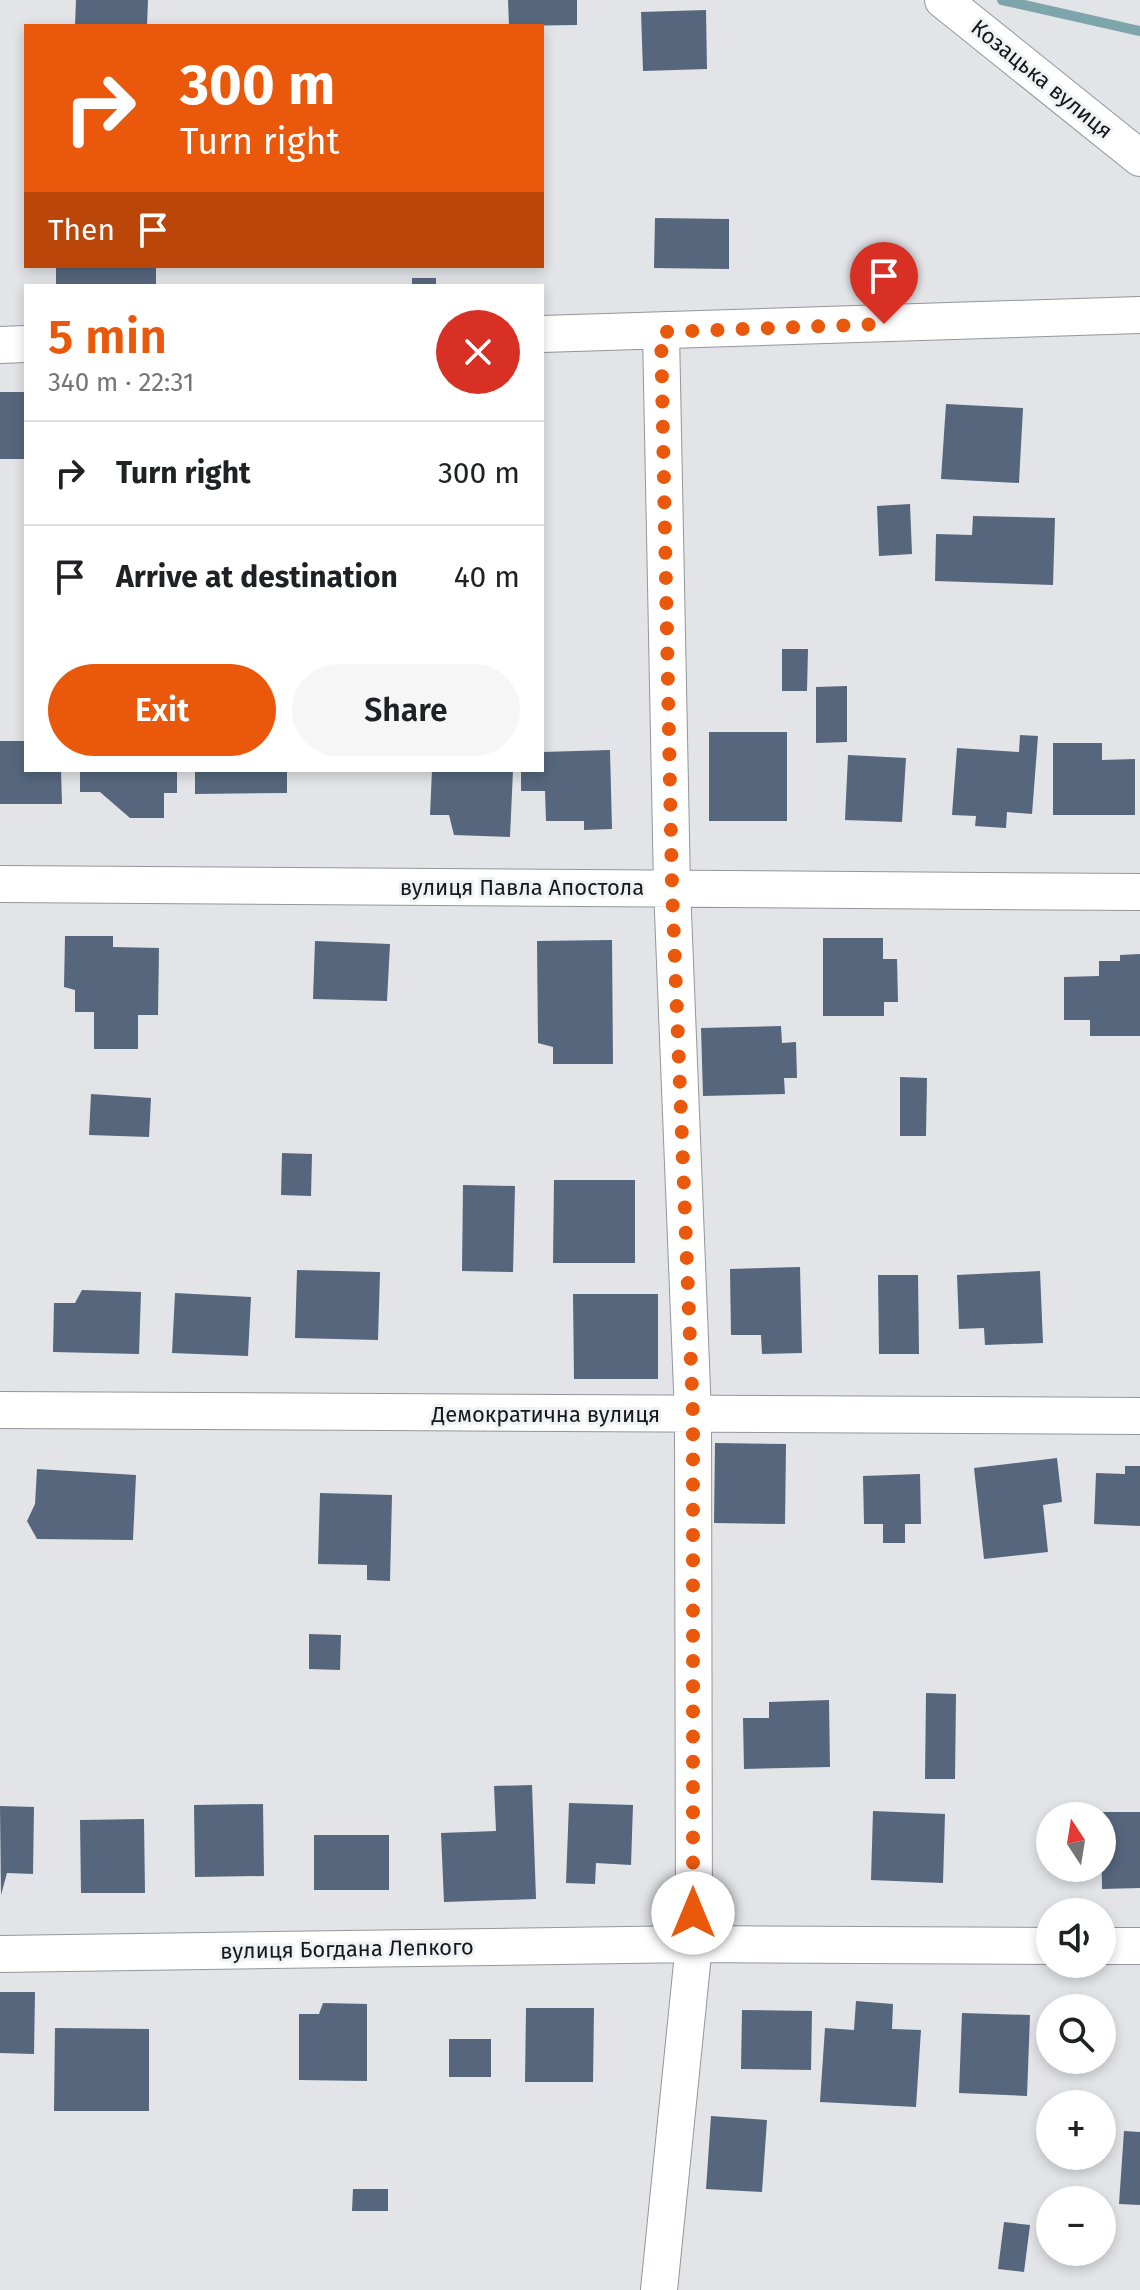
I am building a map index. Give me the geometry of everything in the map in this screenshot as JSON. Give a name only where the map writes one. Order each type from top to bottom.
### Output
[{"type":"street","name":"Козацька вулиця","points":[[943,0],[1140,158]]},
{"type":"street","points":[[544,334],[1140,315]]},
{"type":"street","points":[[659,2290],[694,1944],[693,1415],[672,887],[661,332]]},
{"type":"street","points":[[0,345],[24,344]]},
{"type":"street","name":"вулиця Павла Апостола","points":[[0,884],[1140,892]]},
{"type":"street","name":"Демократична вулиця","points":[[0,1410],[1140,1416]]},
{"type":"street","name":"вулиця Богдана Лепкого","points":[[0,1954],[694,1944],[1036,1946]]},
{"type":"street","points":[[1116,1946],[1140,1946]]},
{"type":"building","points":[[76,0],[148,0],[147,24],[75,24]]},
{"type":"building","points":[[508,0],[577,0],[577,25],[509,24]]},
{"type":"building","points":[[706,10],[707,69],[643,71],[641,12]]},
{"type":"building","points":[[655,218],[729,219],[729,269],[654,268]]},
{"type":"building","points":[[56,268],[156,268],[156,284],[56,284]]},
{"type":"building","points":[[412,278],[436,278],[436,284],[412,284]]},
{"type":"building","points":[[0,392],[24,392],[24,459],[0,459]]},
{"type":"building","points":[[946,404],[1023,408],[1019,483],[941,479]]},
{"type":"building","points":[[910,504],[912,554],[879,556],[877,506]]},
{"type":"building","points":[[973,516],[1055,518],[1053,585],[935,581],[936,534],[972,535]]},
{"type":"building","points":[[782,649],[808,649],[807,691],[782,691]]},
{"type":"building","points":[[847,686],[847,742],[816,743],[816,687]]},
{"type":"building","points":[[709,732],[787,732],[787,821],[709,821]]},
{"type":"building","points":[[1020,735],[1038,736],[1032,814],[1007,812],[1006,828],[975,826],[976,816],[952,815],[957,748],[1019,752]]},
{"type":"building","points":[[0,741],[24,741],[24,772],[61,772],[62,804],[0,804]]},
{"type":"building","points":[[1053,743],[1102,743],[1102,760],[1135,759],[1135,815],[1053,815]]},
{"type":"building","points":[[610,750],[612,829],[584,830],[584,821],[546,821],[545,791],[521,791],[521,772],[544,772],[544,752]]},
{"type":"building","points":[[848,755],[906,758],[902,822],[845,820]]},
{"type":"building","points":[[80,772],[177,772],[177,793],[164,793],[164,818],[130,818],[100,792],[80,792]]},
{"type":"building","points":[[195,772],[287,772],[287,793],[195,794]]},
{"type":"building","points":[[432,772],[513,772],[510,837],[454,835],[449,815],[430,815]]},
{"type":"building","points":[[65,936],[113,936],[113,947],[159,948],[158,1015],[138,1015],[138,1049],[94,1049],[94,1012],[75,1012],[75,990],[64,987]]},
{"type":"building","points":[[823,938],[883,938],[883,959],[897,959],[898,1002],[884,1002],[884,1016],[823,1016]]},
{"type":"building","points":[[612,940],[613,1064],[553,1064],[553,1047],[538,1043],[537,941]]},
{"type":"building","points":[[315,941],[390,944],[387,1001],[313,999]]},
{"type":"building","points":[[1140,954],[1140,1036],[1090,1036],[1090,1020],[1064,1020],[1064,977],[1099,976],[1099,961],[1120,961],[1120,955]]},
{"type":"building","points":[[781,1026],[782,1043],[796,1042],[797,1078],[784,1078],[785,1094],[703,1096],[701,1028]]},
{"type":"building","points":[[900,1077],[927,1078],[926,1136],[900,1136]]},
{"type":"building","points":[[91,1094],[151,1098],[149,1137],[89,1135]]},
{"type":"building","points":[[282,1153],[312,1154],[311,1196],[281,1195]]},
{"type":"building","points":[[554,1180],[635,1180],[635,1263],[553,1263]]},
{"type":"building","points":[[463,1185],[515,1186],[513,1272],[462,1271]]},
{"type":"building","points":[[800,1267],[802,1353],[762,1354],[761,1335],[731,1335],[730,1269]]},
{"type":"building","points":[[297,1270],[380,1272],[378,1340],[295,1338]]},
{"type":"building","points":[[1040,1271],[1043,1343],[985,1345],[984,1328],[959,1329],[957,1275]]},
{"type":"building","points":[[878,1275],[918,1275],[919,1354],[879,1354]]},
{"type":"building","points":[[82,1290],[141,1292],[139,1354],[53,1352],[54,1303],[75,1303]]},
{"type":"building","points":[[175,1293],[251,1297],[248,1356],[172,1353]]},
{"type":"building","points":[[573,1294],[658,1294],[658,1379],[574,1379]]},
{"type":"building","points":[[715,1443],[786,1444],[785,1524],[714,1523]]},
{"type":"building","points":[[1057,1458],[1062,1502],[1043,1505],[1048,1552],[984,1559],[974,1468]]},
{"type":"building","points":[[1125,1466],[1140,1466],[1140,1526],[1094,1524],[1096,1473],[1125,1474]]},
{"type":"building","points":[[37,1469],[136,1475],[133,1540],[37,1539],[27,1521],[35,1504]]},
{"type":"building","points":[[920,1474],[921,1524],[905,1524],[905,1543],[883,1543],[883,1524],[864,1524],[863,1476]]},
{"type":"building","points":[[320,1493],[392,1495],[390,1581],[367,1580],[367,1565],[318,1564]]},
{"type":"building","points":[[309,1634],[341,1635],[340,1670],[309,1669]]},
{"type":"building","points":[[926,1693],[956,1694],[955,1779],[925,1779]]},
{"type":"building","points":[[829,1700],[830,1767],[744,1769],[743,1718],[769,1718],[769,1702]]},
{"type":"building","points":[[532,1785],[536,1899],[444,1902],[441,1833],[496,1831],[494,1786]]},
{"type":"building","points":[[569,1803],[633,1805],[631,1865],[596,1863],[595,1884],[566,1883]]},
{"type":"building","points":[[263,1804],[264,1876],[195,1877],[194,1805]]},
{"type":"building","points":[[0,1806],[34,1807],[33,1874],[7,1873],[1,1895]]},
{"type":"building","points":[[873,1811],[945,1814],[943,1883],[871,1880]]},
{"type":"building","points":[[1116,1812],[1140,1812],[1140,1888],[1102,1889],[1102,1882],[1116,1882]]},
{"type":"building","points":[[144,1819],[145,1893],[81,1893],[80,1820]]},
{"type":"building","points":[[314,1835],[389,1835],[389,1890],[314,1890]]},
{"type":"building","points":[[0,1992],[35,1992],[34,2054],[0,2053]]},
{"type":"building","points":[[856,2001],[893,2004],[892,2029],[921,2030],[916,2107],[820,2102],[825,2028],[854,2030]]},
{"type":"building","points":[[323,2003],[367,2004],[367,2081],[299,2080],[299,2014],[319,2014]]},
{"type":"building","points":[[526,2008],[594,2008],[593,2082],[525,2082]]},
{"type":"building","points":[[742,2010],[812,2011],[811,2070],[741,2069]]},
{"type":"building","points":[[962,2013],[1030,2015],[1027,2096],[959,2093]]},
{"type":"building","points":[[55,2028],[149,2029],[149,2111],[54,2111]]},
{"type":"building","points":[[449,2039],[491,2039],[491,2077],[449,2077]]},
{"type":"building","points":[[711,2116],[767,2120],[762,2192],[706,2189]]},
{"type":"building","points":[[1124,2131],[1140,2132],[1140,2205],[1119,2204]]},
{"type":"building","points":[[353,2189],[388,2189],[388,2211],[352,2211]]},
{"type":"building","points":[[1004,2222],[1030,2225],[1024,2272],[998,2269]]},
{"type":"waterway","points":[[1002,0],[1140,31]]},
{"type":"route","points":[[693,1913],[693,1415],[672,887],[661,332],[884,324]]}]
